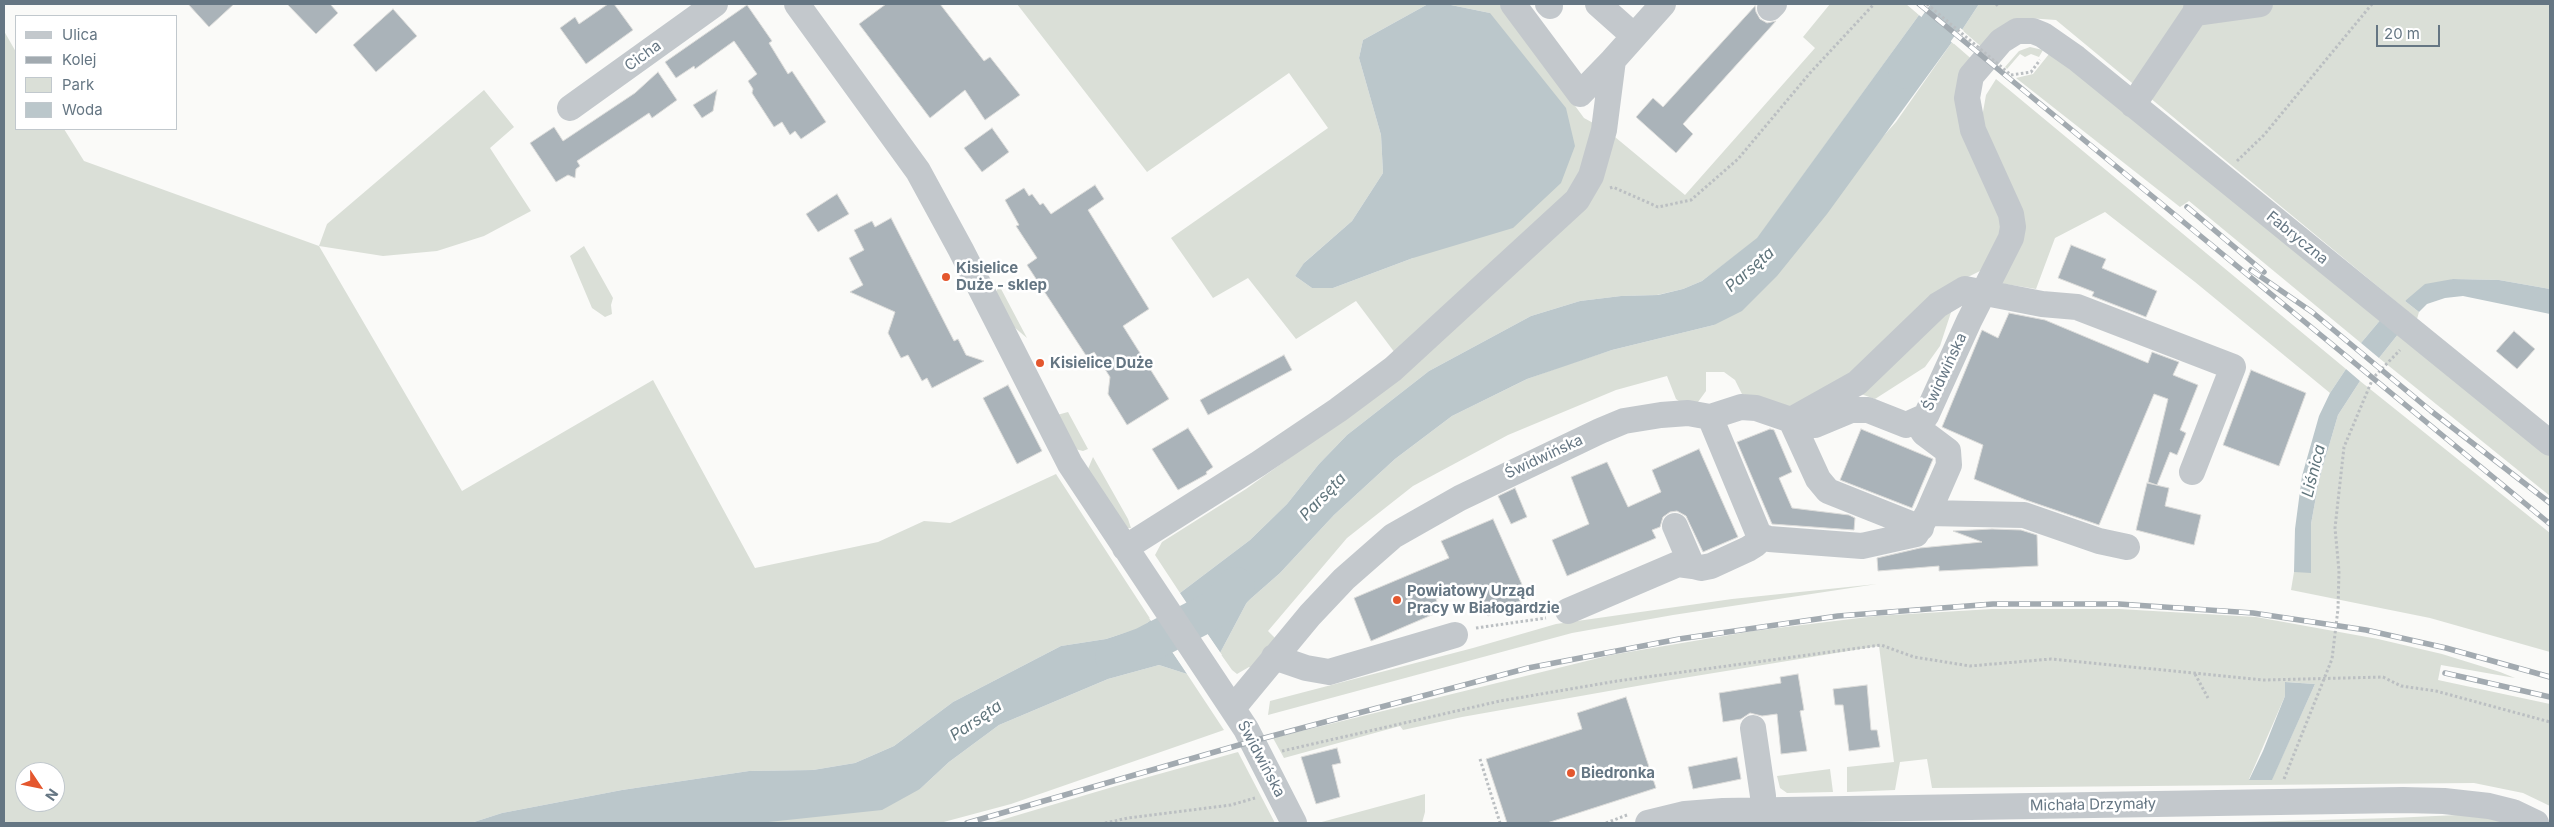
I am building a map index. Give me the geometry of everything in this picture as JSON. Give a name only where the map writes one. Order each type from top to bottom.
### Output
[{"type":"street","name":"Cicha","points":[[570,108],[715,4]]},
{"type":"street","points":[[798,4],[918,171],[966,259],[1070,464],[1140,572],[1233,708]]},
{"type":"street","points":[[1513,4],[1580,94],[1663,4]]},
{"type":"street","points":[[1598,4],[1634,36]]},
{"type":"street","points":[[2133,105],[2196,8],[2260,4]]},
{"type":"street","name":"Świdwińska","points":[[1294,823],[1280,792],[1233,708],[1274,657],[1344,579],[1386,542],[1421,519],[1523,466],[1624,421],[1688,413],[1710,417],[1741,407],[1775,413],[1790,420],[1815,425],[1851,410],[1868,410],[1906,425],[1917,422],[1926,416],[2011,238],[2013,227],[2005,200],[1973,130],[1970,114],[1985,85],[2011,52],[2026,42],[2044,45]]},
{"type":"street","name":"Fabryczna","points":[[2044,45],[2076,58],[2550,443]]},
{"type":"street","points":[[1124,548],[1258,464],[1338,410],[1393,369],[1577,200],[1591,176],[1604,130],[1613,60]]},
{"type":"street","points":[[2127,547],[2098,541],[2024,514],[1924,521],[1828,490],[1818,479],[1790,420],[1857,383],[1938,305],[1965,289],[1983,294],[2078,307],[2233,367],[2192,472]]},
{"type":"street","points":[[1568,611],[1678,564],[1701,568],[1710,566],[1756,544],[1758,534],[1710,417]]},
{"type":"street","points":[[1758,534],[1769,539],[1794,542],[1862,546],[1916,534],[1924,521],[1948,465],[1948,450],[1924,433],[1917,422]]},
{"type":"street","points":[[1675,526],[1693,566]]},
{"type":"street","points":[[1274,657],[1306,668],[1330,672],[1455,635]]},
{"type":"street","points":[[1753,728],[1767,814]]},
{"type":"street","name":"Michała Drzymały","points":[[1648,823],[1695,813],[2317,812],[2410,800],[2462,802],[2506,810],[2536,823]]},
{"type":"path","points":[[1577,200],[1613,187],[1658,207],[1691,200],[1738,159],[1810,73],[1874,4]]},
{"type":"path","points":[[1928,4],[2011,75],[2031,72],[2044,45]]},
{"type":"path","points":[[2221,176],[2264,135],[2372,4]]},
{"type":"path","points":[[2281,787],[2332,659],[2338,609],[2339,571],[2336,528],[2344,447],[2373,378],[2415,334]]},
{"type":"path","points":[[1455,635],[1483,626],[1553,617],[1568,611]]},
{"type":"path","points":[[1276,752],[1500,701],[1617,681],[1881,645],[1914,657],[1970,666],[2051,659],[2264,680],[2383,677],[2401,686],[2436,691],[2550,722]]},
{"type":"path","points":[[2195,673],[2208,698]]},
{"type":"path","points":[[1480,759],[1500,823]]},
{"type":"path","points":[[1105,823],[1128,818],[1231,805],[1280,792]]},
{"type":"green space","points":[[1017,4],[1428,4],[1363,40],[1359,58],[1381,135],[1383,173],[1352,221],[1305,262],[1295,276],[1312,288],[1333,288],[1413,258],[1490,13],[1446,4],[1500,4],[1584,118],[1595,124],[1583,171],[1570,195],[1395,353],[1356,301],[1296,339],[1248,278],[1213,298],[1171,238],[1328,128],[1289,73],[1147,172]]},
{"type":"green space","points":[[1830,4],[1906,4],[1919,15],[1757,239],[1702,281],[1683,289],[1657,295],[1621,296],[1580,301],[1531,316],[1429,371],[1347,435],[1319,464],[1287,504],[1250,540],[1180,593],[1155,555],[1162,542],[1246,489],[1299,451],[1510,268],[1615,137],[1685,195],[1815,48],[1803,37]]},
{"type":"green space","points":[[1979,4],[2550,4],[2550,289],[2499,280],[2453,279],[2405,301],[2419,312],[2417,319],[2056,20],[2027,18],[2013,23],[1985,50],[1962,30]]},
{"type":"green space","points":[[4,31],[15,50],[15,130],[65,130],[84,161],[319,246],[462,491],[653,380],[755,568],[878,542],[924,521],[950,523],[1056,474],[1151,620],[1141,628],[1106,639],[1061,646],[953,702],[894,746],[855,763],[813,770],[749,771],[622,790],[502,813],[471,823],[4,823]]},
{"type":"green space","points":[[1952,42],[1975,62],[1964,77],[2005,224],[1986,268],[1966,278],[1957,294],[1940,346],[1925,367],[1875,399],[1844,388],[1817,415],[1742,394],[1735,380],[1724,372],[1706,372],[1706,391],[1698,402],[1683,404],[1676,399],[1667,376],[1616,390],[1508,435],[1413,486],[1347,538],[1268,631],[1277,640],[1254,670],[1249,667],[1237,674],[1232,670],[1220,653],[1247,602],[1280,573],[1334,515],[1395,459],[1452,416],[1527,379],[1566,365],[1612,350],[1714,325],[1896,122]]},
{"type":"green space","points":[[2030,47],[2043,50],[2039,57],[2031,54],[2025,57],[2020,54],[2007,69],[2005,67],[2019,51]]},
{"type":"green space","points":[[2049,54],[2100,89],[2382,318],[2361,343],[2189,201],[2180,207],[2016,78],[2033,74]]},
{"type":"green space","points":[[1996,79],[2346,369],[2330,393],[2195,282],[2105,212],[2055,238],[2036,289],[1999,283],[2019,245],[1981,123],[1986,95]]},
{"type":"green space","points":[[484,90],[514,127],[490,148],[531,211],[484,236],[437,251],[383,256],[319,246],[327,224]]},
{"type":"green space","points":[[584,246],[613,298],[611,305],[612,314],[605,317],[592,308],[570,256]]},
{"type":"green space","points":[[999,285],[1027,338],[1008,322],[996,292]]},
{"type":"green space","points":[[2399,333],[2550,455],[2550,496],[2379,358]]},
{"type":"green space","points":[[2360,381],[2550,533],[2550,652],[2430,618],[2291,590],[2294,572],[2311,572],[2311,524],[2319,480],[2338,415]]},
{"type":"green space","points":[[1068,412],[1088,449],[1083,451],[1075,449],[1057,415]]},
{"type":"green space","points":[[1093,457],[1128,519],[1131,528],[1127,528],[1088,469]]},
{"type":"green space","points":[[1877,584],[1673,615],[1572,633],[1268,715],[1270,701],[1473,648],[1556,624],[1732,599]]},
{"type":"green space","points":[[1992,609],[2119,609],[2256,617],[2378,639],[2442,654],[2515,678],[2441,665],[2438,680],[2550,704],[2550,806],[2523,793],[2474,783],[1932,788],[1927,759],[1900,762],[1895,790],[1847,792],[1847,767],[1894,762],[1879,646],[1671,680],[1462,717],[1403,730],[1400,726],[1284,758],[1273,738],[1611,655],[1753,631],[1876,616]],"holes":[[[2286,682],[2315,684],[2272,779],[2249,779],[2285,696]]]},
{"type":"green space","points":[[1159,665],[1187,674],[1224,730],[1011,804],[940,823],[758,823],[920,789],[949,762],[999,725],[1108,679]]},
{"type":"green space","points":[[1238,752],[1275,823],[991,823],[1116,786]]},
{"type":"green space","points":[[1830,769],[1833,792],[1787,793],[1780,788],[1777,776]]},
{"type":"green space","points":[[1425,794],[1425,812],[1422,823],[1318,823]]},
{"type":"green space","points":[[2479,814],[2509,823],[2204,823],[2392,818]]},
{"type":"water","points":[[1428,4],[1446,4],[1490,13],[1566,108],[1575,146],[1561,183],[1513,228],[1413,258],[1333,288],[1312,288],[1295,276],[1304,263],[1352,221],[1383,173],[1381,135],[1359,58],[1363,40]]},
{"type":"water","points":[[1931,4],[1979,4],[1962,30]]},
{"type":"water","points":[[1919,15],[1952,42],[1827,214],[1777,276],[1742,311],[1714,325],[1612,350],[1527,379],[1452,416],[1395,459],[1334,515],[1280,573],[1247,602],[1220,653],[1180,593],[1250,540],[1287,504],[1319,464],[1347,435],[1429,371],[1531,316],[1580,301],[1621,296],[1658,295],[1683,289],[1702,281],[1757,238]]},
{"type":"water","points":[[2453,279],[2499,280],[2550,289],[2550,314],[2463,296],[2445,298],[2427,304],[2419,312],[2405,301],[2425,284]]},
{"type":"water","points":[[2382,318],[2399,333],[2379,358],[2361,343]]},
{"type":"water","name":"Liśnica","points":[[2346,369],[2360,381],[2338,415],[2319,480],[2311,524],[2311,573],[2294,572],[2295,529],[2302,476],[2319,416],[2330,393]]},
{"type":"water","points":[[1151,620],[1187,674],[1159,665],[1108,679],[999,725],[949,762],[920,789],[882,810],[759,823],[471,823],[502,813],[622,790],[749,771],[813,770],[855,763],[894,746],[953,702],[1061,646],[1106,639],[1141,628]]},
{"type":"water","points":[[2285,682],[2315,684],[2272,780],[2249,780],[2285,696]]},
{"type":"pier","points":[[1929,4],[1931,4],[1964,31],[1960,32]]},
{"type":"pier","points":[[1917,13],[1921,13],[1954,41],[1954,44]]},
{"type":"pier","points":[[1178,591],[1222,655],[1218,655],[1178,594]]},
{"type":"pier","points":[[1149,618],[1153,619],[1189,673],[1189,676]]},
{"type":"building","points":[[188,4],[234,4],[209,27]]},
{"type":"building","points":[[287,4],[330,4],[338,13],[316,34]]},
{"type":"building","points":[[608,4],[614,4],[633,30],[586,64],[560,28],[575,17],[579,24]]},
{"type":"building","points":[[886,4],[940,4],[984,61],[990,57],[1020,95],[985,120],[965,90],[930,118],[859,24]]},
{"type":"building","points":[[747,5],[772,41],[769,43],[788,74],[792,71],[826,122],[801,139],[795,131],[790,135],[782,122],[774,127],[752,93],[753,89],[748,81],[757,74],[734,41],[695,69],[694,66],[676,78],[665,62]]},
{"type":"building","points":[[1755,6],[1760,19],[1767,23],[1776,21],[1683,124],[1693,134],[1676,153],[1636,117],[1653,98],[1663,107]]},
{"type":"building","points":[[393,9],[417,36],[376,72],[353,45]]},
{"type":"building","points":[[658,72],[677,100],[652,118],[649,113],[577,161],[580,166],[576,169],[575,178],[568,175],[556,182],[530,143],[554,127],[563,141],[635,93]]},
{"type":"building","points":[[717,90],[713,111],[702,118],[693,105]]},
{"type":"building","points":[[992,128],[1009,152],[982,172],[964,148]]},
{"type":"building","points":[[1095,185],[1104,199],[1088,210],[1149,309],[1123,326],[1169,399],[1127,425],[1108,394],[1110,377],[1094,352],[1087,357],[1027,265],[1037,258],[1016,226],[1019,225],[1005,200],[1024,188],[1029,196],[1032,194],[1040,205],[1043,203],[1051,214]]},
{"type":"building","points":[[837,194],[849,214],[818,232],[806,214]]},
{"type":"building","points":[[891,218],[954,341],[958,339],[966,355],[984,361],[932,388],[927,378],[922,381],[908,355],[901,358],[888,333],[895,312],[850,292],[863,285],[849,258],[864,250],[854,230],[872,221],[875,227]]},
{"type":"building","points":[[2071,245],[2106,259],[2102,268],[2157,291],[2146,317],[2092,296],[2094,292],[2058,278]]},
{"type":"building","points":[[2009,313],[2045,320],[2148,363],[2152,352],[2179,362],[2173,375],[2198,385],[2180,430],[2186,433],[2177,455],[2170,452],[2157,485],[2148,482],[2168,399],[2154,394],[2099,525],[2026,500],[1974,479],[1983,445],[1942,427],[1982,330],[1998,338]]},
{"type":"building","points":[[2514,331],[2535,349],[2517,369],[2496,351]]},
{"type":"building","points":[[1284,355],[1292,370],[1208,415],[1200,400]]},
{"type":"building","points":[[2251,370],[2306,393],[2279,466],[2223,445]]},
{"type":"building","points":[[1008,385],[1042,451],[1017,464],[983,398]]},
{"type":"building","points":[[1188,428],[1213,467],[1206,472],[1207,474],[1178,490],[1152,449]]},
{"type":"building","points":[[1770,429],[1774,430],[1792,472],[1779,478],[1792,508],[1849,515],[1855,518],[1854,530],[1772,524],[1737,442]]},
{"type":"building","points":[[1861,429],[1933,459],[1912,508],[1840,480]]},
{"type":"building","points":[[1699,449],[1738,537],[1703,552],[1686,516],[1677,511],[1670,512],[1663,517],[1660,527],[1652,530],[1656,538],[1567,576],[1552,540],[1589,524],[1571,477],[1607,462],[1628,507],[1661,492],[1652,470]]},
{"type":"building","points":[[2147,483],[2169,488],[2165,506],[2201,515],[2194,545],[2136,530]]},
{"type":"building","points":[[1515,488],[1527,517],[1511,524],[1498,496]]},
{"type":"building","points":[[1493,519],[1528,598],[1488,616],[1473,583],[1436,599],[1441,611],[1371,641],[1354,598],[1449,558],[1441,541]]},
{"type":"building","points":[[2021,530],[2037,535],[2038,566],[1939,571],[1939,566],[1878,571],[1877,558],[1920,548],[1982,542],[1953,531]]},
{"type":"building","points":[[1798,674],[1804,710],[1800,711],[1807,751],[1781,754],[1777,714],[1762,716],[1750,713],[1741,719],[1723,722],[1719,693],[1781,683],[1780,677]]},
{"type":"building","points":[[1867,685],[1871,730],[1877,730],[1880,747],[1849,751],[1843,705],[1835,705],[1833,689]]},
{"type":"building","name":"Biedronka","points":[[1626,697],[1656,788],[1547,823],[1507,823],[1486,759],[1582,729],[1577,713]]},
{"type":"building","points":[[1337,748],[1341,763],[1332,765],[1340,797],[1316,804],[1301,757]]},
{"type":"building","points":[[1737,757],[1741,779],[1693,789],[1688,767]]},
{"type":"waterway","name":"Parsęta","points":[[1907,70],[1954,4]]},
{"type":"waterway","name":"Parsęta","points":[[1114,657],[1144,646],[1215,609],[1236,586]]},
{"type":"railway","points":[[1919,4],[2550,524]]},
{"type":"railway","points":[[2187,207],[2264,272]]},
{"type":"railway","points":[[2251,270],[2312,312],[2431,411],[2550,503]]},
{"type":"railway","points":[[967,823],[1253,741],[1528,668],[1679,639],[1838,616],[1993,604],[2119,604],[2253,613],[2366,630],[2446,648],[2550,677]]},
{"type":"railway","points":[[2445,673],[2550,697]]},
{"type":"place","name":"Kisielice Duże - sklep","points":[[946,277]]},
{"type":"place","name":"Kisielice Duże","points":[[1040,363]]},
{"type":"place","name":"Powiatowy Urząd Pracy w Białogardzie","points":[[1397,600]]},
{"type":"place","name":"Biedronka","points":[[1571,773]]}]
